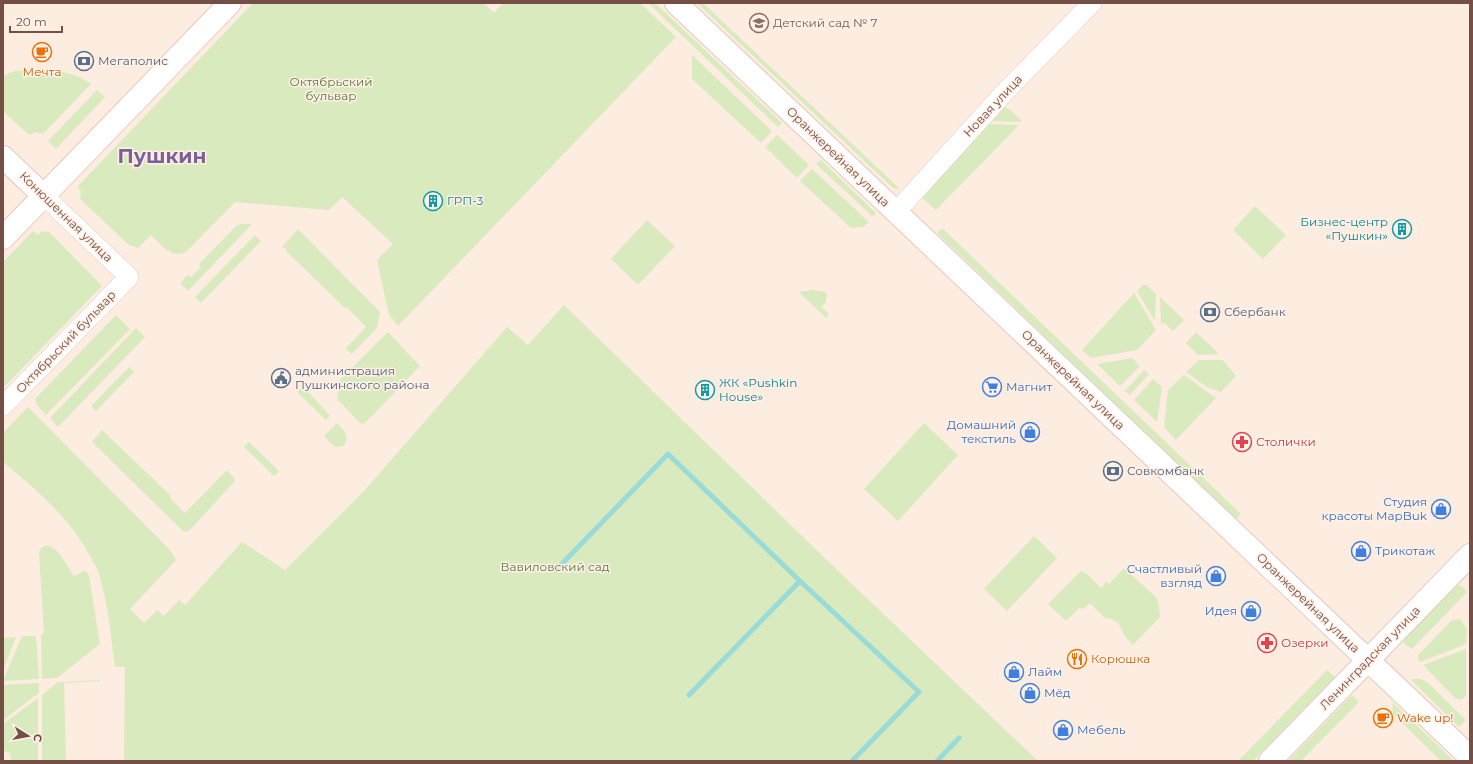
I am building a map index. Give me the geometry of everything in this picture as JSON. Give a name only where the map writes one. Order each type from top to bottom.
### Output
[{"type":"street","points":[[3,238],[230,3]]},
{"type":"street","name":"Оранжерейная улица","points":[[676,3],[1470,756]]},
{"type":"street","name":"Новая улица","points":[[896,212],[1004,93],[1092,3]]},
{"type":"street","name":"Конюшенная улица","points":[[3,157],[129,277]]},
{"type":"street","name":"Октябрьский бульвар","points":[[3,406],[129,277]]},
{"type":"street","name":"Ленинградская улица","points":[[1270,761],[1470,555]]},
{"type":"green space","points":[[253,3],[484,3],[494,13],[503,3],[640,3],[676,37],[398,326],[389,315],[377,260],[393,244],[342,197],[329,210],[235,202],[186,252],[180,254],[175,254],[167,250],[151,235],[138,248],[129,245],[80,199],[81,191],[77,187]]},
{"type":"green space","points":[[648,3],[655,3],[782,123],[778,127]]},
{"type":"green space","points":[[697,3],[703,3],[900,189],[893,188]]},
{"type":"green space","points":[[692,55],[772,131],[761,143],[692,79]]},
{"type":"green space","points":[[49,69],[76,76],[91,84],[43,134],[36,132],[30,135],[3,111],[3,76],[14,71]]},
{"type":"green space","points":[[97,90],[105,97],[56,149],[48,141]]},
{"type":"green space","points":[[1005,107],[1022,121],[988,121]]},
{"type":"green space","points":[[985,124],[1019,125],[936,210],[920,196]]},
{"type":"green space","points":[[777,135],[809,165],[797,178],[765,147]]},
{"type":"green space","points":[[821,160],[876,213],[873,216],[816,164]]},
{"type":"green space","points":[[812,169],[869,222],[863,227],[851,228],[800,181]]},
{"type":"green space","points":[[1255,206],[1286,235],[1263,259],[1233,230]]},
{"type":"green space","points":[[647,220],[675,246],[638,285],[611,259]]},
{"type":"green space","points":[[241,224],[252,224],[188,291],[180,283],[188,275],[191,277],[201,267],[199,264],[236,226]]},
{"type":"green space","points":[[942,228],[1241,514],[1236,519],[937,233]]},
{"type":"green space","points":[[298,229],[380,312],[377,328],[352,354],[345,349],[366,327],[347,307],[345,308],[286,251],[287,249],[282,247]]},
{"type":"green space","points":[[33,231],[38,235],[42,231],[49,232],[102,286],[3,388],[3,262]]},
{"type":"green space","points":[[255,235],[261,241],[201,303],[195,297]]},
{"type":"green space","points":[[1144,284],[1156,294],[1155,321],[1137,291]]},
{"type":"green space","points":[[812,290],[825,292],[827,294],[826,302],[821,307],[829,314],[826,318],[799,292]]},
{"type":"green space","points":[[1134,293],[1156,330],[1137,350],[1091,358],[1082,350]]},
{"type":"green space","points":[[1160,297],[1184,320],[1173,331],[1164,323],[1161,325]]},
{"type":"green space","name":"Вавиловский сад","points":[[564,305],[833,566],[1038,761],[124,761],[125,667],[115,667],[107,608],[98,572],[83,544],[63,518],[40,494],[3,462],[3,433],[28,407],[170,550],[176,560],[130,609],[144,623],[157,610],[164,616],[179,600],[185,605],[242,542],[285,570],[365,490],[507,327],[528,345]]},
{"type":"green space","points":[[116,315],[130,329],[46,415],[37,405],[35,399]]},
{"type":"green space","points":[[136,328],[145,337],[58,427],[50,418]]},
{"type":"green space","points":[[388,332],[420,366],[363,424],[360,423],[337,399],[338,392],[343,387],[338,382]]},
{"type":"green space","points":[[1196,332],[1219,354],[1198,355],[1186,343]]},
{"type":"green space","points":[[1132,358],[1140,366],[1120,386],[1097,364]]},
{"type":"green space","points":[[1199,360],[1223,360],[1236,376],[1221,392],[1207,387],[1186,372]]},
{"type":"green space","points":[[129,367],[134,372],[96,411],[91,406]]},
{"type":"green space","points":[[1144,370],[1149,374],[1130,395],[1125,391]]},
{"type":"green space","points":[[1184,375],[1216,398],[1176,440],[1164,427],[1168,390]]},
{"type":"green space","points":[[1153,379],[1162,387],[1157,422],[1134,400]]},
{"type":"green space","points":[[303,386],[330,416],[326,420],[297,392]]},
{"type":"green space","points":[[337,423],[345,432],[347,439],[341,447],[333,445],[324,436]]},
{"type":"green space","points":[[924,423],[958,455],[898,521],[864,489]]},
{"type":"green space","points":[[102,430],[171,496],[170,498],[185,513],[227,470],[235,481],[189,531],[184,532],[92,442]]},
{"type":"green space","points":[[249,442],[279,471],[274,476],[244,447]]},
{"type":"green space","points":[[1034,536],[1057,558],[1007,611],[984,589]]},
{"type":"green space","points":[[48,545],[60,554],[74,576],[86,570],[89,576],[100,644],[57,678],[42,679],[41,634],[44,633],[39,553],[42,548]]},
{"type":"green space","points":[[1124,568],[1157,598],[1159,606],[1160,617],[1133,645],[1126,638],[1118,623],[1112,619],[1105,618],[1090,603],[1084,609],[1079,608],[1066,621],[1048,604],[1081,571],[1087,574],[1101,588],[1106,582],[1109,584]]},
{"type":"green space","points":[[1457,585],[1462,586],[1467,592],[1412,649],[1403,643],[1406,638]]},
{"type":"green space","points":[[1460,619],[1467,629],[1466,644],[1420,662],[1418,660],[1418,655],[1452,620]]},
{"type":"green space","points":[[22,636],[36,636],[39,679],[3,681]]},
{"type":"green space","points":[[16,637],[3,670],[3,638]]},
{"type":"green space","points":[[1466,649],[1466,696],[1462,699],[1456,699],[1423,665]]},
{"type":"green space","points":[[1327,670],[1335,677],[1253,761],[1238,761]]},
{"type":"green space","points":[[1420,679],[1427,682],[1466,720],[1459,727],[1411,680]]},
{"type":"green space","points":[[100,680],[64,683],[66,761],[42,761],[42,695],[58,682]]},
{"type":"green space","points":[[39,683],[39,693],[3,720],[3,685]]},
{"type":"green space","points":[[1352,695],[1359,702],[1301,761],[1288,761]]},
{"type":"green space","points":[[38,698],[38,761],[11,761],[10,753],[3,751],[3,724]]},
{"type":"green space","points":[[1392,702],[1454,761],[1441,761],[1393,714]]},
{"type":"waterway","points":[[556,570],[668,454],[800,581],[919,692],[852,761]]},
{"type":"waterway","points":[[689,695],[800,581]]},
{"type":"waterway","points":[[937,761],[959,738]]},
{"type":"place","name":"Детский сад № 7","points":[[759,23]]},
{"type":"place","name":"Мечта","points":[[42,52]]},
{"type":"place","name":"Мегаполис","points":[[84,61]]},
{"type":"place","name":"ГРП-3","points":[[433,201]]},
{"type":"place","name":"Бизнес-центр «Пушкин»","points":[[1402,229]]},
{"type":"place","name":"Сбербанк","points":[[1210,312]]},
{"type":"place","name":"администрация Пушкинского района","points":[[281,378]]},
{"type":"place","name":"Магнит","points":[[992,387]]},
{"type":"place","name":"ЖК «Pushkin House»","points":[[705,390]]},
{"type":"place","name":"Домашний текстиль","points":[[1030,432]]},
{"type":"place","name":"Столички","points":[[1242,442]]},
{"type":"place","name":"Совкомбанк","points":[[1113,471]]},
{"type":"place","name":"Студия красоты MapBuk","points":[[1441,509]]},
{"type":"place","name":"Трикотаж","points":[[1361,551]]},
{"type":"place","name":"Счастливый взгляд","points":[[1216,576]]},
{"type":"place","name":"Идея","points":[[1251,611]]},
{"type":"place","name":"Озерки","points":[[1267,643]]},
{"type":"place","name":"Корюшка","points":[[1077,659]]},
{"type":"place","name":"Лайм","points":[[1014,672]]},
{"type":"place","name":"Мёд","points":[[1030,693]]},
{"type":"place","name":"Wake up!","points":[[1383,718]]},
{"type":"place","name":"Мебель","points":[[1063,730]]},
{"type":"district","name":"Пушкин","points":[[162,156]]}]
